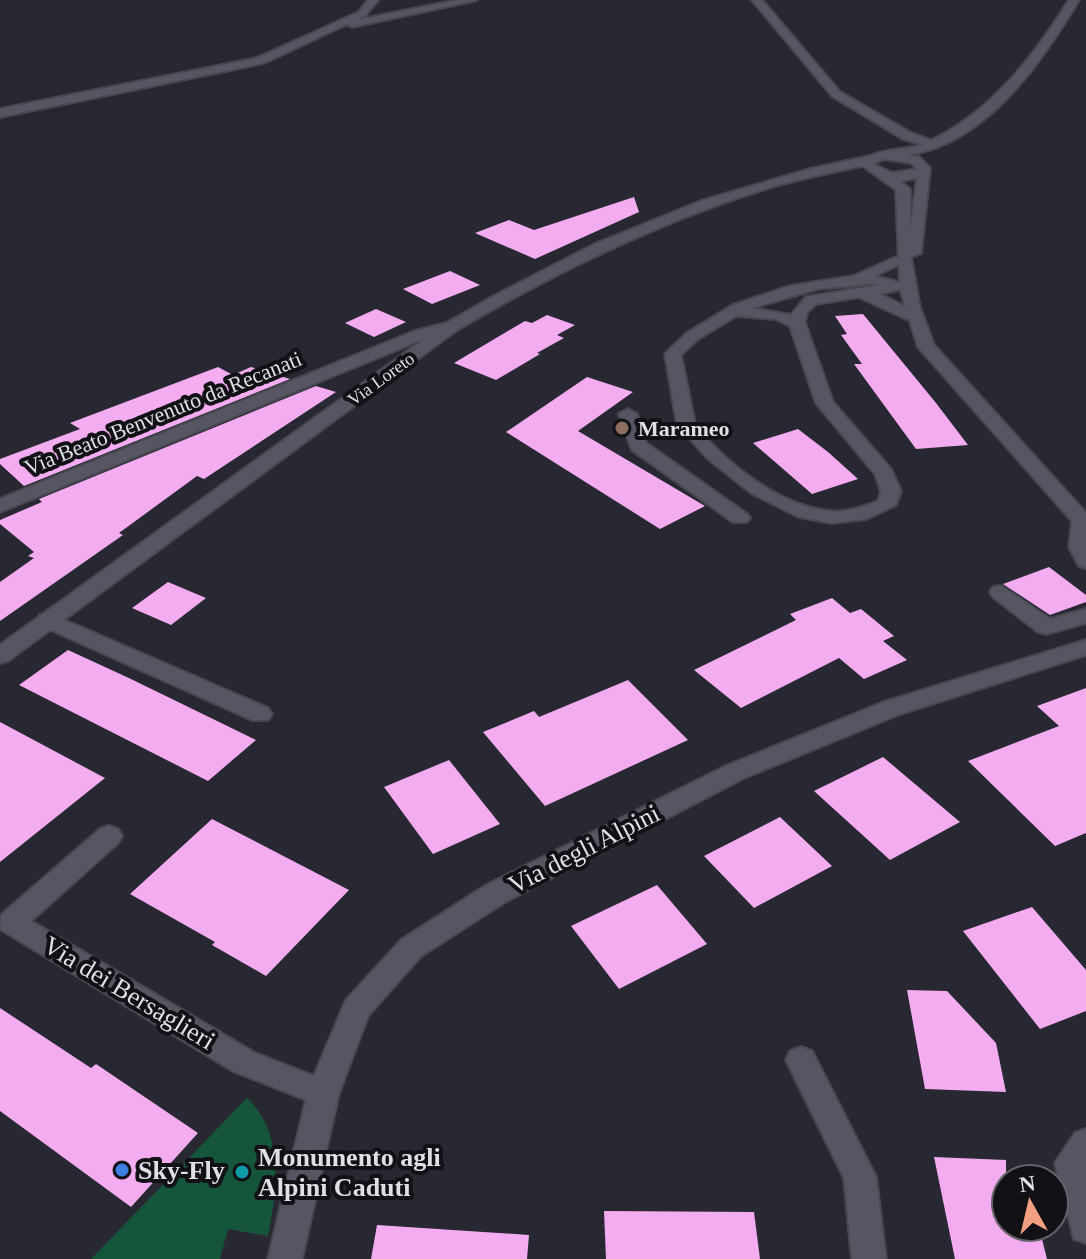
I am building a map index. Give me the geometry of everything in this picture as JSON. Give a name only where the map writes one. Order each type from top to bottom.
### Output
[{"type":"street","points":[[0,113],[260,61],[362,14],[373,0]]},
{"type":"street","points":[[332,27],[472,0]]},
{"type":"street","points":[[757,0],[836,94],[907,136],[932,145]]},
{"type":"street","points":[[879,164],[932,145],[975,119],[1032,66],[1074,0]]},
{"type":"street","points":[[879,164],[909,143],[907,136]]},
{"type":"street","points":[[906,286],[924,168],[933,151],[932,145]]},
{"type":"street","points":[[879,164],[910,159],[924,168]]},
{"type":"street","points":[[879,164],[909,176],[924,168]]},
{"type":"street","points":[[879,164],[903,189],[901,260],[912,316],[926,347],[1084,523],[1079,547],[1086,562]]},
{"type":"street","name":"Via Loreto","points":[[0,656],[451,327],[509,292],[624,237],[733,196],[802,176],[879,164]]},
{"type":"street","points":[[901,260],[856,286],[811,300],[800,310],[797,323],[825,403],[849,436],[884,473],[891,491],[886,505],[867,514],[815,518],[780,505],[714,454],[686,424],[673,354],[684,342],[729,312],[793,291],[856,286],[906,286]]},
{"type":"street","points":[[856,286],[912,316]]},
{"type":"street","points":[[729,312],[779,315],[797,323]]},
{"type":"street","name":"Via Beato Benvenuto da Recanati","points":[[0,506],[421,334],[451,327]]},
{"type":"street","name":"Via Beato Benvenuto da Recanati","points":[[344,365],[394,370]]},
{"type":"street","points":[[628,414],[638,446],[740,518]]},
{"type":"street","points":[[1001,592],[1046,627],[1086,616]]},
{"type":"street","points":[[48,620],[260,714]]},
{"type":"street","name":"Via degli Alpini","points":[[285,1259],[323,1093],[356,1009],[411,948],[495,894],[735,772],[892,708],[1086,647]]},
{"type":"street","name":"Via dei Bersaglieri","points":[[109,836],[11,923],[244,1062],[323,1093]]},
{"type":"street","points":[[801,1060],[860,1177],[869,1259]]},
{"type":"street","points":[[1086,1144],[1071,1163],[1086,1227]]},
{"type":"green space","points":[[247,1098],[268,1128],[273,1145],[275,1182],[268,1236],[228,1229],[220,1259],[91,1259]]},
{"type":"building","points":[[634,197],[639,212],[535,259],[475,233],[509,220],[534,230]]},
{"type":"building","points":[[450,271],[480,285],[432,304],[403,289]]},
{"type":"building","points":[[376,309],[406,322],[374,337],[345,323]]},
{"type":"building","points":[[863,314],[968,445],[916,449],[854,364],[862,364],[841,335],[847,334],[835,316]]},
{"type":"building","points":[[547,315],[575,325],[557,335],[564,338],[496,380],[454,363],[525,321],[532,323]]},
{"type":"building","points":[[218,367],[233,375],[251,367],[290,379],[24,486],[0,464],[0,459],[80,429],[70,423]]},
{"type":"building","points":[[587,377],[633,392],[578,431],[705,506],[660,529],[506,432]]},
{"type":"building","points":[[316,386],[336,392],[204,479],[197,476],[119,533],[123,535],[0,621],[0,582],[34,558],[28,556],[34,552],[0,524],[0,520],[42,502],[39,499]]},
{"type":"building","points":[[798,429],[858,479],[812,494],[753,443]]},
{"type":"building","points":[[1049,567],[1086,595],[1086,602],[1050,615],[1003,584]]},
{"type":"building","points":[[168,582],[206,598],[171,625],[132,608]]},
{"type":"building","points":[[832,598],[850,613],[861,609],[894,636],[883,641],[907,660],[864,679],[839,658],[741,708],[694,670],[796,620],[790,614]]},
{"type":"building","points":[[68,650],[256,740],[208,781],[19,685]]},
{"type":"building","points":[[628,680],[688,740],[545,806],[483,732],[534,711],[539,717]]},
{"type":"building","points":[[1086,688],[1086,833],[1055,846],[968,761],[1059,726],[1037,706]]},
{"type":"building","points":[[0,722],[105,778],[0,862]]},
{"type":"building","points":[[883,757],[960,822],[890,860],[814,791]]},
{"type":"building","points":[[449,760],[500,824],[433,854],[384,787]]},
{"type":"building","points":[[780,817],[832,866],[754,908],[704,856]]},
{"type":"building","points":[[212,819],[349,890],[266,976],[212,945],[215,942],[130,894]]},
{"type":"building","points":[[657,885],[707,944],[619,989],[571,926]]},
{"type":"building","points":[[1032,907],[1086,970],[1086,1011],[1040,1029],[963,931]]},
{"type":"building","points":[[907,990],[947,991],[996,1043],[1006,1092],[925,1089]]},
{"type":"building","name":"Sky-Fly","points":[[0,1008],[91,1068],[96,1064],[198,1133],[131,1207],[0,1111]]},
{"type":"building","points":[[934,1157],[1006,1160],[1006,1163],[990,1163],[990,1243],[1043,1243],[1047,1259],[955,1259]]},
{"type":"building","points":[[604,1211],[754,1212],[760,1259],[606,1259]]},
{"type":"building","points":[[377,1225],[529,1235],[527,1259],[371,1259]]},
{"type":"place","name":"Marameo","points":[[622,428]]},
{"type":"place","name":"Sky-Fly","points":[[122,1170]]},
{"type":"place","name":"Monumento agli Alpini Caduti","points":[[242,1172]]}]
